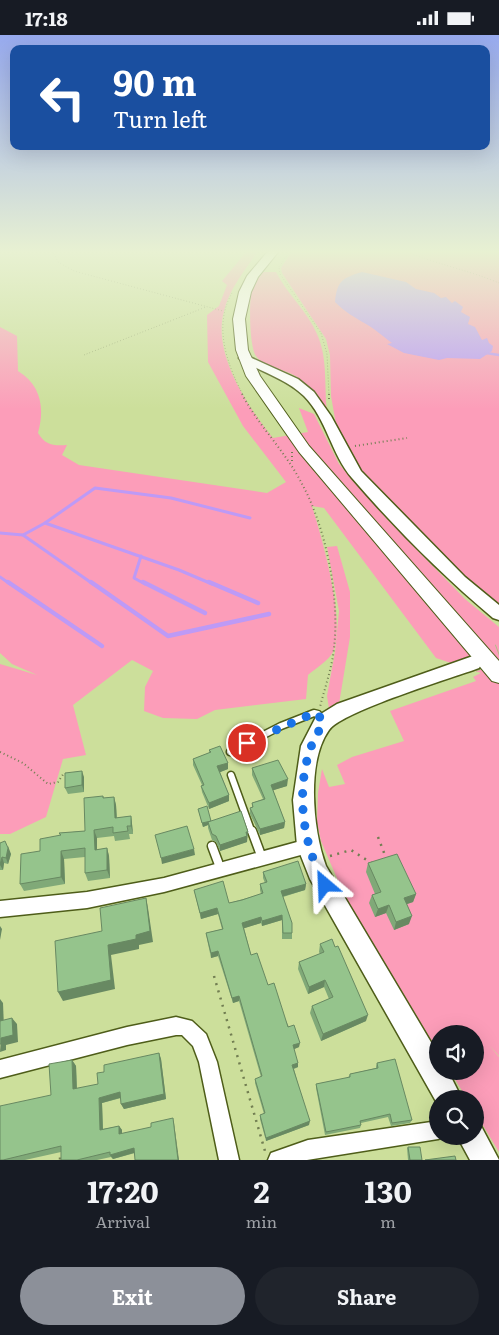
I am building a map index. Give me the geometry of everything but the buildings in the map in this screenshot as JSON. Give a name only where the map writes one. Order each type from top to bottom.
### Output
[{"type":"main road","points":[[242,304],[239,319],[240,340],[245,358],[263,391],[304,449],[499,675]]},
{"type":"main road","points":[[245,358],[286,377],[302,387],[315,401],[330,425],[340,449],[369,490],[460,581],[499,614]]},
{"type":"main road","points":[[444,1090],[318,872],[308,846],[303,800],[311,746],[321,719],[473,663]]},
{"type":"main road","points":[[476,1145],[485,1160]]},
{"type":"street","points":[[0,909],[87,900],[164,885],[308,846]]},
{"type":"street","points":[[0,1069],[136,1034],[176,1026],[186,1027],[200,1040],[208,1062],[228,1160]]},
{"type":"street","points":[[278,1160],[308,1150],[429,1131]]},
{"type":"lane","points":[[230,752],[281,726],[314,713],[321,719]]},
{"type":"lane","points":[[231,775],[262,858]]},
{"type":"lane","points":[[212,846],[221,870]]},
{"type":"path","points":[[193,304],[224,311]]},
{"type":"path","points":[[227,304],[224,311],[222,338],[226,361],[259,421],[300,478],[312,505],[326,556],[335,604],[335,641],[321,719]]},
{"type":"path","points":[[300,304],[321,333],[327,354],[328,395],[332,416],[330,425]]},
{"type":"path","points":[[84,355],[206,307]]},
{"type":"path","points":[[340,449],[407,438]]},
{"type":"path","points":[[0,752],[23,763],[48,783],[58,782],[64,773]]},
{"type":"path","points":[[378,837],[388,861],[381,863]]},
{"type":"path","points":[[330,856],[351,850],[374,865]]},
{"type":"path","points":[[214,976],[267,1160]]},
{"type":"path","points":[[60,1142],[60,1160]]},
{"type":"shaded area","points":[[220,304],[226,304],[222,327],[227,361],[243,395],[273,438],[308,432],[299,408],[314,414],[339,464],[388,520],[465,599],[499,627],[499,1056],[489,1045],[499,1057],[499,1152],[484,1127],[484,1090],[462,1090],[455,1080],[484,1080],[484,1025],[429,1025],[429,1037],[345,897],[321,841],[317,822],[318,793],[322,769],[329,787],[345,784],[337,765],[352,757],[404,741],[390,711],[476,681],[473,677],[481,673],[436,658],[324,508],[312,506],[335,600],[336,638],[331,655],[308,675],[306,699],[215,710],[197,719],[163,718],[144,711],[145,687],[153,671],[132,660],[73,705],[86,755],[63,759],[46,817],[10,834],[0,834],[0,664],[37,675],[12,664],[0,653],[0,327],[17,336],[18,371],[32,383],[41,406],[38,433],[50,444],[67,445],[62,455],[79,465],[267,493],[286,482],[243,426],[208,362],[207,315]]},
{"type":"shaded area","points":[[250,304],[297,304],[313,326],[323,353],[327,411],[314,393],[297,377],[270,366],[256,356],[252,343]]},
{"type":"shaded area","points":[[302,304],[499,304],[499,605],[471,587],[365,479],[348,446],[343,447],[337,430],[331,396],[330,355],[326,339]]},
{"type":"shaded area","points":[[337,304],[458,304],[463,307],[461,312],[470,317],[468,324],[475,327],[482,340],[487,338],[493,346],[492,351],[480,359],[447,358],[439,360],[404,353],[387,344],[392,343],[373,328],[346,312]]},
{"type":"shaded area","points":[[337,546],[350,592],[350,637],[339,704],[329,708],[327,696],[335,652],[339,611],[327,547]]},
{"type":"waterway","points":[[486,353],[499,355]]},
{"type":"waterway","points":[[45,523],[95,488],[171,498],[250,518]]},
{"type":"waterway","points":[[23,535],[45,523]]},
{"type":"waterway","points":[[45,523],[141,557]]},
{"type":"waterway","points":[[0,533],[23,535]]},
{"type":"waterway","points":[[23,535],[93,584]]},
{"type":"waterway","points":[[141,557],[212,584]]},
{"type":"waterway","points":[[141,557],[134,578],[145,584]]},
{"type":"waterway","points":[[0,577],[10,584]]},
{"type":"waterway","points":[[8,582],[102,646]]},
{"type":"waterway","points":[[91,582],[168,636],[269,614]]},
{"type":"waterway","points":[[143,582],[205,613]]},
{"type":"waterway","points":[[209,582],[258,603]]},
{"type":"tunnel","points":[[473,663],[499,653]]},
{"type":"route","points":[[247,743],[281,726],[314,713],[318,714],[323,723],[311,746],[308,757],[303,800],[304,826],[308,846],[325,885]]}]
